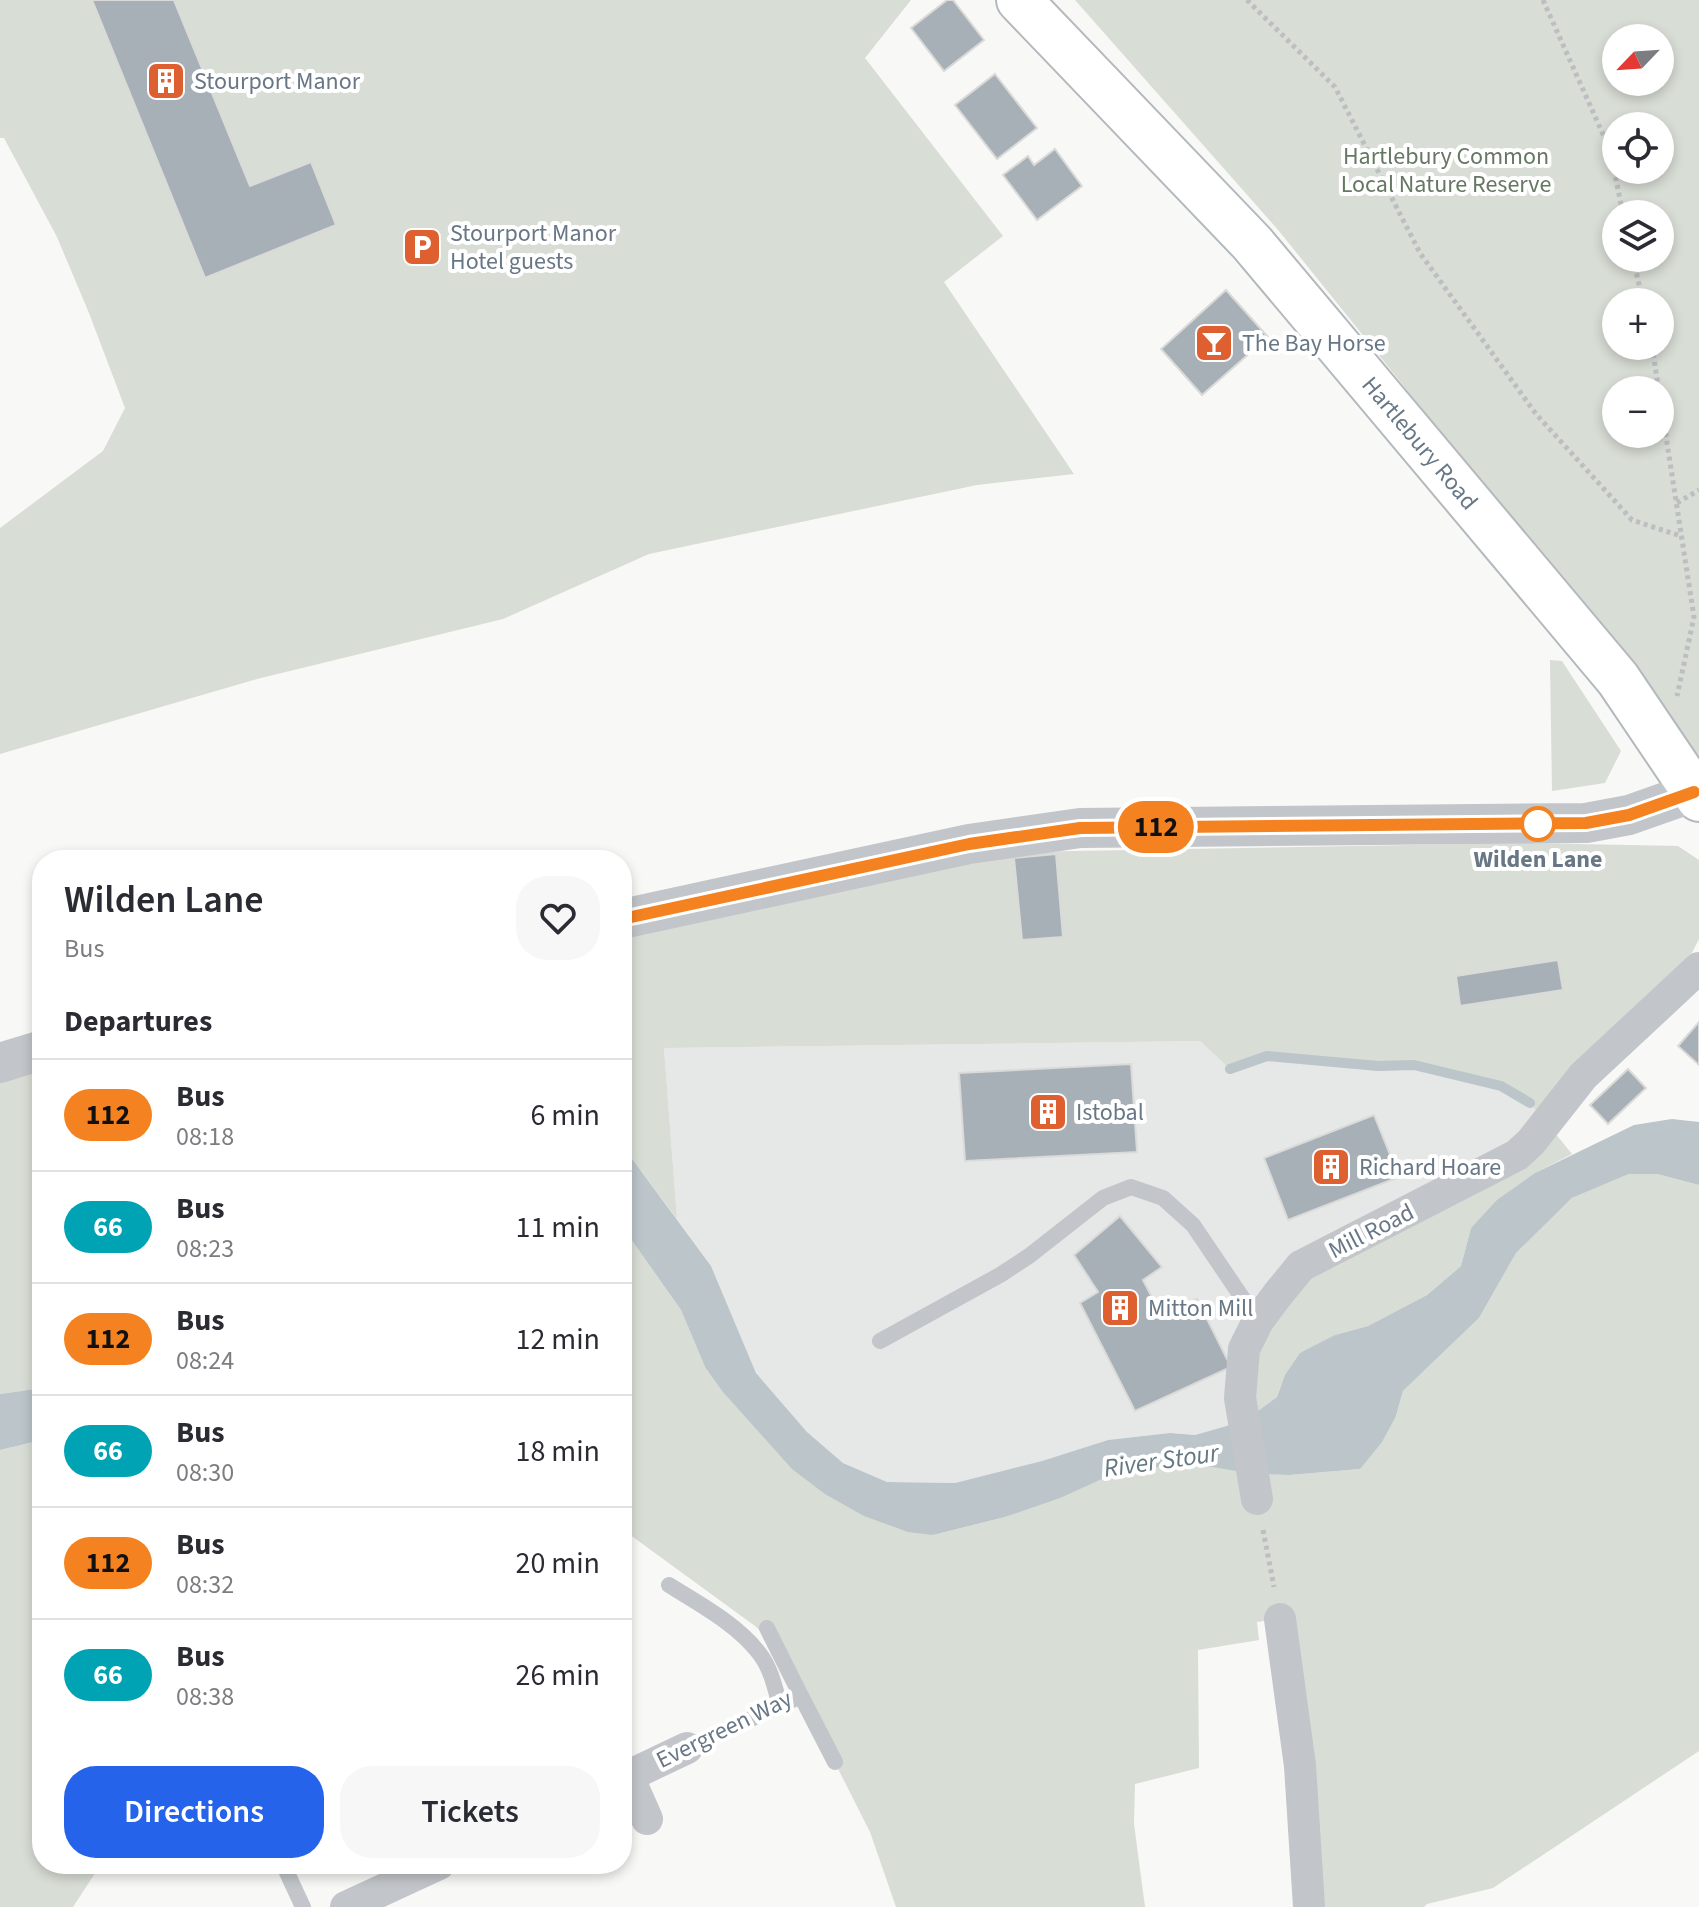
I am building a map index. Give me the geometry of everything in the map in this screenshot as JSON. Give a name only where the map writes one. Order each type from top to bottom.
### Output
[{"type":"main road","name":"Hartlebury Road","points":[[1019,0],[1252,243],[1618,679],[1696,795]]},
{"type":"street","points":[[632,917],[969,844],[1080,828],[1586,823],[1629,815],[1696,795]]},
{"type":"street","name":"Mill Road","points":[[1257,1499],[1240,1398],[1244,1349],[1258,1321],[1301,1266],[1517,1155],[1531,1142],[1583,1076],[1699,968]]},
{"type":"street","points":[[0,1063],[32,1053]]},
{"type":"street","points":[[1280,1619],[1300,1766],[1309,1907]]},
{"type":"street","name":"Evergreen Way","points":[[632,1775],[687,1748]]},
{"type":"street","name":"Evergreen Way","points":[[632,1791],[647,1819]]},
{"type":"street","points":[[346,1907],[417,1874]]},
{"type":"lane","points":[[880,1341],[1000,1275],[1103,1198],[1131,1187],[1163,1198],[1193,1225],[1258,1321]]},
{"type":"lane","points":[[669,1585],[753,1646],[766,1665],[780,1706]]},
{"type":"lane","name":"Evergreen Way","points":[[687,1748],[801,1696],[767,1628]]},
{"type":"lane","points":[[801,1696],[835,1762]]},
{"type":"lane","points":[[288,1874],[303,1907]]},
{"type":"path","points":[[1247,0],[1335,87],[1420,253],[1536,414],[1632,520],[1681,536]]},
{"type":"path","points":[[1543,0],[1610,150],[1620,200]]},
{"type":"path","points":[[1654,360],[1694,617],[1665,748]]},
{"type":"path","points":[[1677,503],[1699,490]]},
{"type":"path","points":[[1257,1499],[1280,1619]]},
{"type":"shaded area","points":[[1200,1041],[1230,1069],[1267,1056],[1378,1066],[1414,1065],[1444,1071],[1501,1086],[1530,1103],[1545,1123],[1244,1421],[1195,1435],[1170,1433],[1108,1440],[955,1483],[887,1482],[843,1463],[807,1432],[756,1373],[711,1266],[677,1219],[664,1048]]},
{"type":"green space","points":[[0,0],[911,0],[865,58],[1003,236],[944,282],[1074,474],[977,485],[649,554],[503,619],[257,679],[0,754],[0,528],[103,451],[125,408],[57,237],[4,138],[0,138]]},
{"type":"green space","name":"Hartlebury Common Local Nature Reserve","points":[[1075,0],[1699,0],[1699,765],[1576,600],[1279,231]]},
{"type":"green space","points":[[1550,660],[1562,661],[1621,751],[1605,783],[1552,791]]},
{"type":"green space","points":[[1527,843],[1678,846],[1699,860],[1699,939],[1673,990],[1546,1122],[1572,1154],[1535,1173],[1471,1228],[1461,1266],[1427,1295],[1368,1326],[1335,1335],[1285,1375],[1277,1397],[1244,1421],[1240,1398],[1278,1294],[1545,1123],[1530,1103],[1501,1086],[1414,1065],[1378,1066],[1267,1056],[1230,1069],[1200,1041],[664,1048],[677,1219],[632,1158],[632,917],[1017,852]]},
{"type":"green space","points":[[32,1053],[32,1389],[0,1394],[0,1063]]},
{"type":"green space","points":[[1629,1174],[1657,1174],[1699,1185],[1699,1751],[1493,1888],[1424,1907],[1309,1907],[1280,1619],[1257,1622],[1259,1640],[1198,1650],[1199,1768],[1135,1784],[1134,1824],[1145,1907],[896,1907],[870,1832],[776,1646],[755,1626],[632,1536],[632,1239],[681,1310],[705,1367],[933,1535],[1005,1517],[1104,1478],[1186,1461],[1255,1474],[1290,1475],[1360,1469],[1396,1416],[1403,1391],[1479,1318],[1516,1253],[1572,1198]]},
{"type":"green space","points":[[32,1442],[32,1874],[94,1874],[73,1907],[0,1907],[0,1450]]},
{"type":"water","name":"River Stour","points":[[1672,1119],[1699,1122],[1699,1185],[1657,1174],[1629,1174],[1572,1198],[1516,1253],[1479,1318],[1403,1391],[1396,1416],[1382,1442],[1360,1469],[1290,1475],[1254,1474],[1183,1462],[1104,1478],[1060,1498],[1005,1517],[933,1535],[908,1532],[864,1516],[825,1494],[792,1469],[723,1392],[705,1367],[681,1310],[632,1240],[632,1159],[711,1266],[756,1373],[807,1432],[843,1463],[887,1482],[955,1483],[1108,1440],[1170,1433],[1195,1435],[1244,1421],[1277,1397],[1285,1375],[1300,1353],[1335,1335],[1368,1326],[1427,1295],[1461,1266],[1471,1228],[1497,1200],[1535,1173],[1634,1125]]},
{"type":"water","points":[[32,1389],[32,1442],[0,1450],[0,1394]]},
{"type":"building","name":"Stourport Manor","points":[[92,0],[174,0],[250,186],[311,162],[336,225],[205,278]]},
{"type":"building","points":[[947,0],[953,0],[984,40],[944,71],[911,28]]},
{"type":"building","points":[[995,74],[1037,128],[997,159],[955,105]]},
{"type":"building","points":[[1055,149],[1082,186],[1037,220],[1003,175],[1028,156],[1034,165]]},
{"type":"building","name":"The Bay Horse","points":[[1226,290],[1268,337],[1202,395],[1161,349]]},
{"type":"building","points":[[1056,854],[1063,937],[1022,940],[1014,858]]},
{"type":"building","points":[[1558,960],[1563,990],[1460,1006],[1456,976]]},
{"type":"building","points":[[1699,1022],[1699,1065],[1678,1046]]},
{"type":"building","name":"Istobal","points":[[1131,1064],[1137,1152],[965,1161],[959,1073]]},
{"type":"building","points":[[1628,1069],[1646,1088],[1608,1124],[1590,1105]]},
{"type":"building","name":"Richard Hoare","points":[[1374,1115],[1399,1177],[1288,1220],[1264,1158]]},
{"type":"building","name":"Mitton Mill","points":[[1120,1216],[1162,1267],[1143,1280],[1160,1313],[1197,1299],[1231,1367],[1135,1411],[1080,1303],[1098,1292],[1074,1255]]},
{"type":"waterway","points":[[1230,1069],[1267,1056],[1378,1066],[1414,1065],[1501,1086],[1530,1103]]},
{"type":"bus line","name":"112","points":[[632,917],[969,844],[1080,828],[1586,823],[1629,815],[1694,792]]},
{"type":"place","name":"Stourport Manor","points":[[166,81]]},
{"type":"place","name":"Stourport Manor Hotel guests","points":[[422,247]]},
{"type":"place","name":"The Bay Horse","points":[[1214,343]]},
{"type":"place","name":"Wilden Lane","points":[[1538,824]]},
{"type":"place","name":"Istobal","points":[[1048,1112]]},
{"type":"place","name":"Richard Hoare","points":[[1331,1167]]},
{"type":"place","name":"Mitton Mill","points":[[1120,1308]]}]
